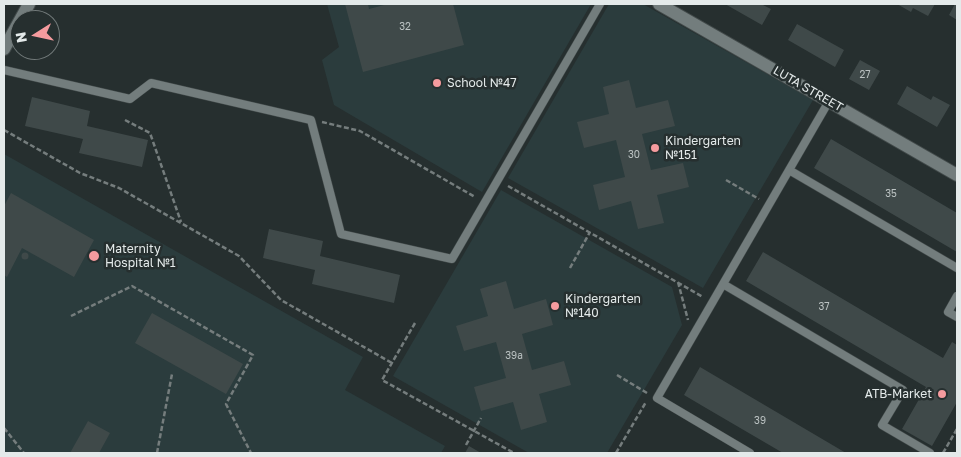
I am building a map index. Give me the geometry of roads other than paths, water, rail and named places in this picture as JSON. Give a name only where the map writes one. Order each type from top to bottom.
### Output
[{"type":"street","points":[[4,49],[29,4]]},
{"type":"street","name":"LUTA STREET","points":[[659,4],[957,175]]},
{"type":"lane","points":[[4,70],[130,99],[151,83],[311,120],[341,234],[452,259],[600,4]]},
{"type":"lane","points":[[750,453],[657,398],[829,101]]},
{"type":"lane","points":[[789,170],[957,268]]},
{"type":"lane","points":[[723,284],[903,390],[882,425],[930,453]]},
{"type":"lane","points":[[957,296],[948,312],[957,317]]},
{"type":"place","name":"School №47","points":[[437,83]]},
{"type":"place","name":"Kindergarten №151","points":[[655,148]]},
{"type":"place","name":"Maternity Hospital №1","points":[[94,256]]},
{"type":"place","name":"Kindergarten №140","points":[[555,306]]},
{"type":"place","name":"ATB-Market","points":[[942,394]]}]
